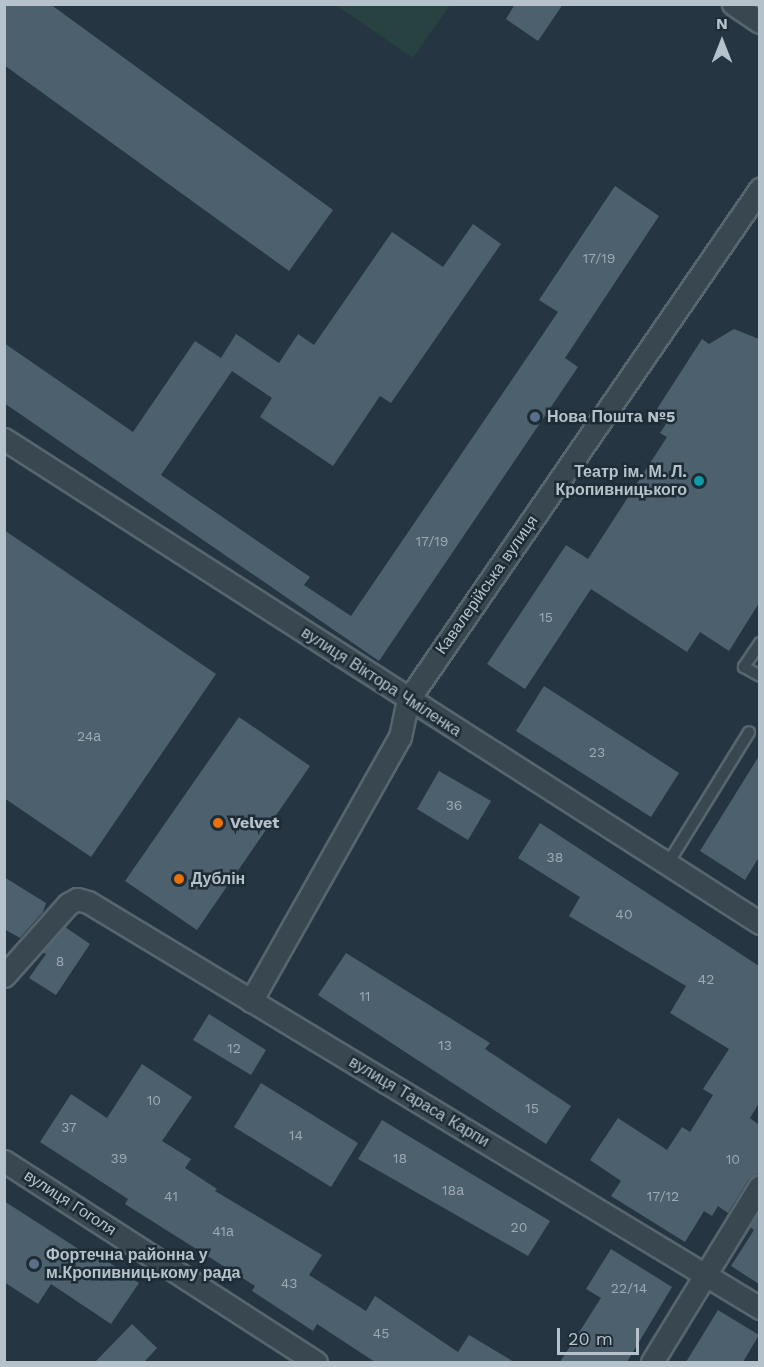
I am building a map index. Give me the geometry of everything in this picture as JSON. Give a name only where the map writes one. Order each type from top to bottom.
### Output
[{"type":"street","points":[[734,4],[759,22]]},
{"type":"street","name":"Кавалерійська вулиця","points":[[251,1001],[400,737],[408,700],[759,189]]},
{"type":"street","name":"вулиця Віктора Чміленка","points":[[4,439],[759,923]]},
{"type":"street","name":"вулиця Тараса Карпи","points":[[4,976],[68,904],[77,899],[88,902],[759,1308]]},
{"type":"street","name":"вулиця Гоголя","points":[[4,1161],[316,1362]]},
{"type":"street","points":[[652,1362],[759,1186]]},
{"type":"lane","points":[[759,643],[744,667],[759,676]]},
{"type":"lane","points":[[667,865],[749,732]]},
{"type":"green space","points":[[336,5],[450,5],[413,58]]},
{"type":"building","points":[[4,4],[50,4],[333,210],[289,271],[4,65]]},
{"type":"building","points":[[515,4],[563,4],[538,41],[506,19]]},
{"type":"building","points":[[615,186],[659,216],[565,358],[578,367],[379,661],[4,403],[4,343],[133,432],[195,341],[221,358],[236,334],[279,363],[298,334],[314,345],[392,232],[443,267],[473,224],[501,244],[391,403],[380,396],[333,466],[260,417],[272,398],[232,371],[161,475],[310,577],[304,585],[351,616],[558,312],[539,300]]},
{"type":"building","name":"Театр ім. М. Л. Кропивницького","points":[[734,329],[759,339],[759,603],[729,651],[700,632],[687,652],[591,589],[525,689],[487,664],[566,545],[588,559],[667,437],[660,433],[670,418],[657,409],[702,339],[709,344]]},
{"type":"building","points":[[4,530],[216,674],[91,857],[4,798]]},
{"type":"building","points":[[544,686],[679,773],[651,817],[516,731]]},
{"type":"building","name":"Velvet","points":[[239,717],[310,766],[197,930],[125,881]]},
{"type":"building","points":[[759,756],[759,857],[745,880],[700,851]]},
{"type":"building","points":[[439,771],[491,801],[468,840],[417,809]]},
{"type":"building","points":[[540,823],[759,966],[759,1103],[750,1118],[759,1125],[759,1173],[749,1179],[728,1213],[718,1206],[712,1216],[704,1211],[685,1242],[611,1196],[621,1181],[590,1160],[618,1118],[667,1150],[682,1127],[690,1132],[713,1095],[703,1089],[729,1049],[670,1013],[686,986],[569,916],[580,897],[518,858]]},
{"type":"building","points":[[4,877],[46,903],[43,912],[20,938],[4,929]]},
{"type":"building","points":[[65,927],[90,944],[56,995],[29,978],[46,954],[42,952]]},
{"type":"building","points":[[346,953],[490,1043],[485,1049],[571,1106],[546,1144],[318,995]]},
{"type":"building","points":[[209,1014],[266,1050],[251,1075],[193,1040]]},
{"type":"building","points":[[142,1064],[192,1097],[162,1141],[191,1159],[185,1168],[217,1189],[215,1191],[322,1255],[309,1275],[366,1311],[375,1296],[458,1352],[469,1335],[514,1362],[375,1362],[317,1324],[313,1331],[252,1291],[255,1286],[125,1204],[128,1199],[40,1142],[71,1094],[107,1118]]},
{"type":"building","points":[[261,1083],[358,1143],[331,1187],[234,1127]]},
{"type":"building","points":[[382,1120],[550,1221],[528,1256],[358,1159]]},
{"type":"building","points":[[4,1201],[94,1259],[97,1254],[139,1283],[111,1324],[51,1284],[38,1304],[4,1282]]},
{"type":"building","points":[[759,1211],[759,1284],[731,1266],[754,1230],[750,1227]]},
{"type":"building","points":[[611,1249],[672,1287],[627,1362],[560,1362],[601,1298],[586,1289]]},
{"type":"building","points":[[718,1310],[759,1335],[743,1362],[686,1362]]},
{"type":"building","points":[[132,1324],[157,1348],[144,1362],[95,1362]]},
{"type":"place","name":"Нова Пошта №5","points":[[535,417]]},
{"type":"place","name":"Театр ім. М. Л. Кропивницького","points":[[699,481]]},
{"type":"place","name":"Velvet","points":[[218,823]]},
{"type":"place","name":"Дублін","points":[[179,879]]},
{"type":"place","name":"Фортечна районна у м.Кропивницькому рада","points":[[34,1264]]}]
